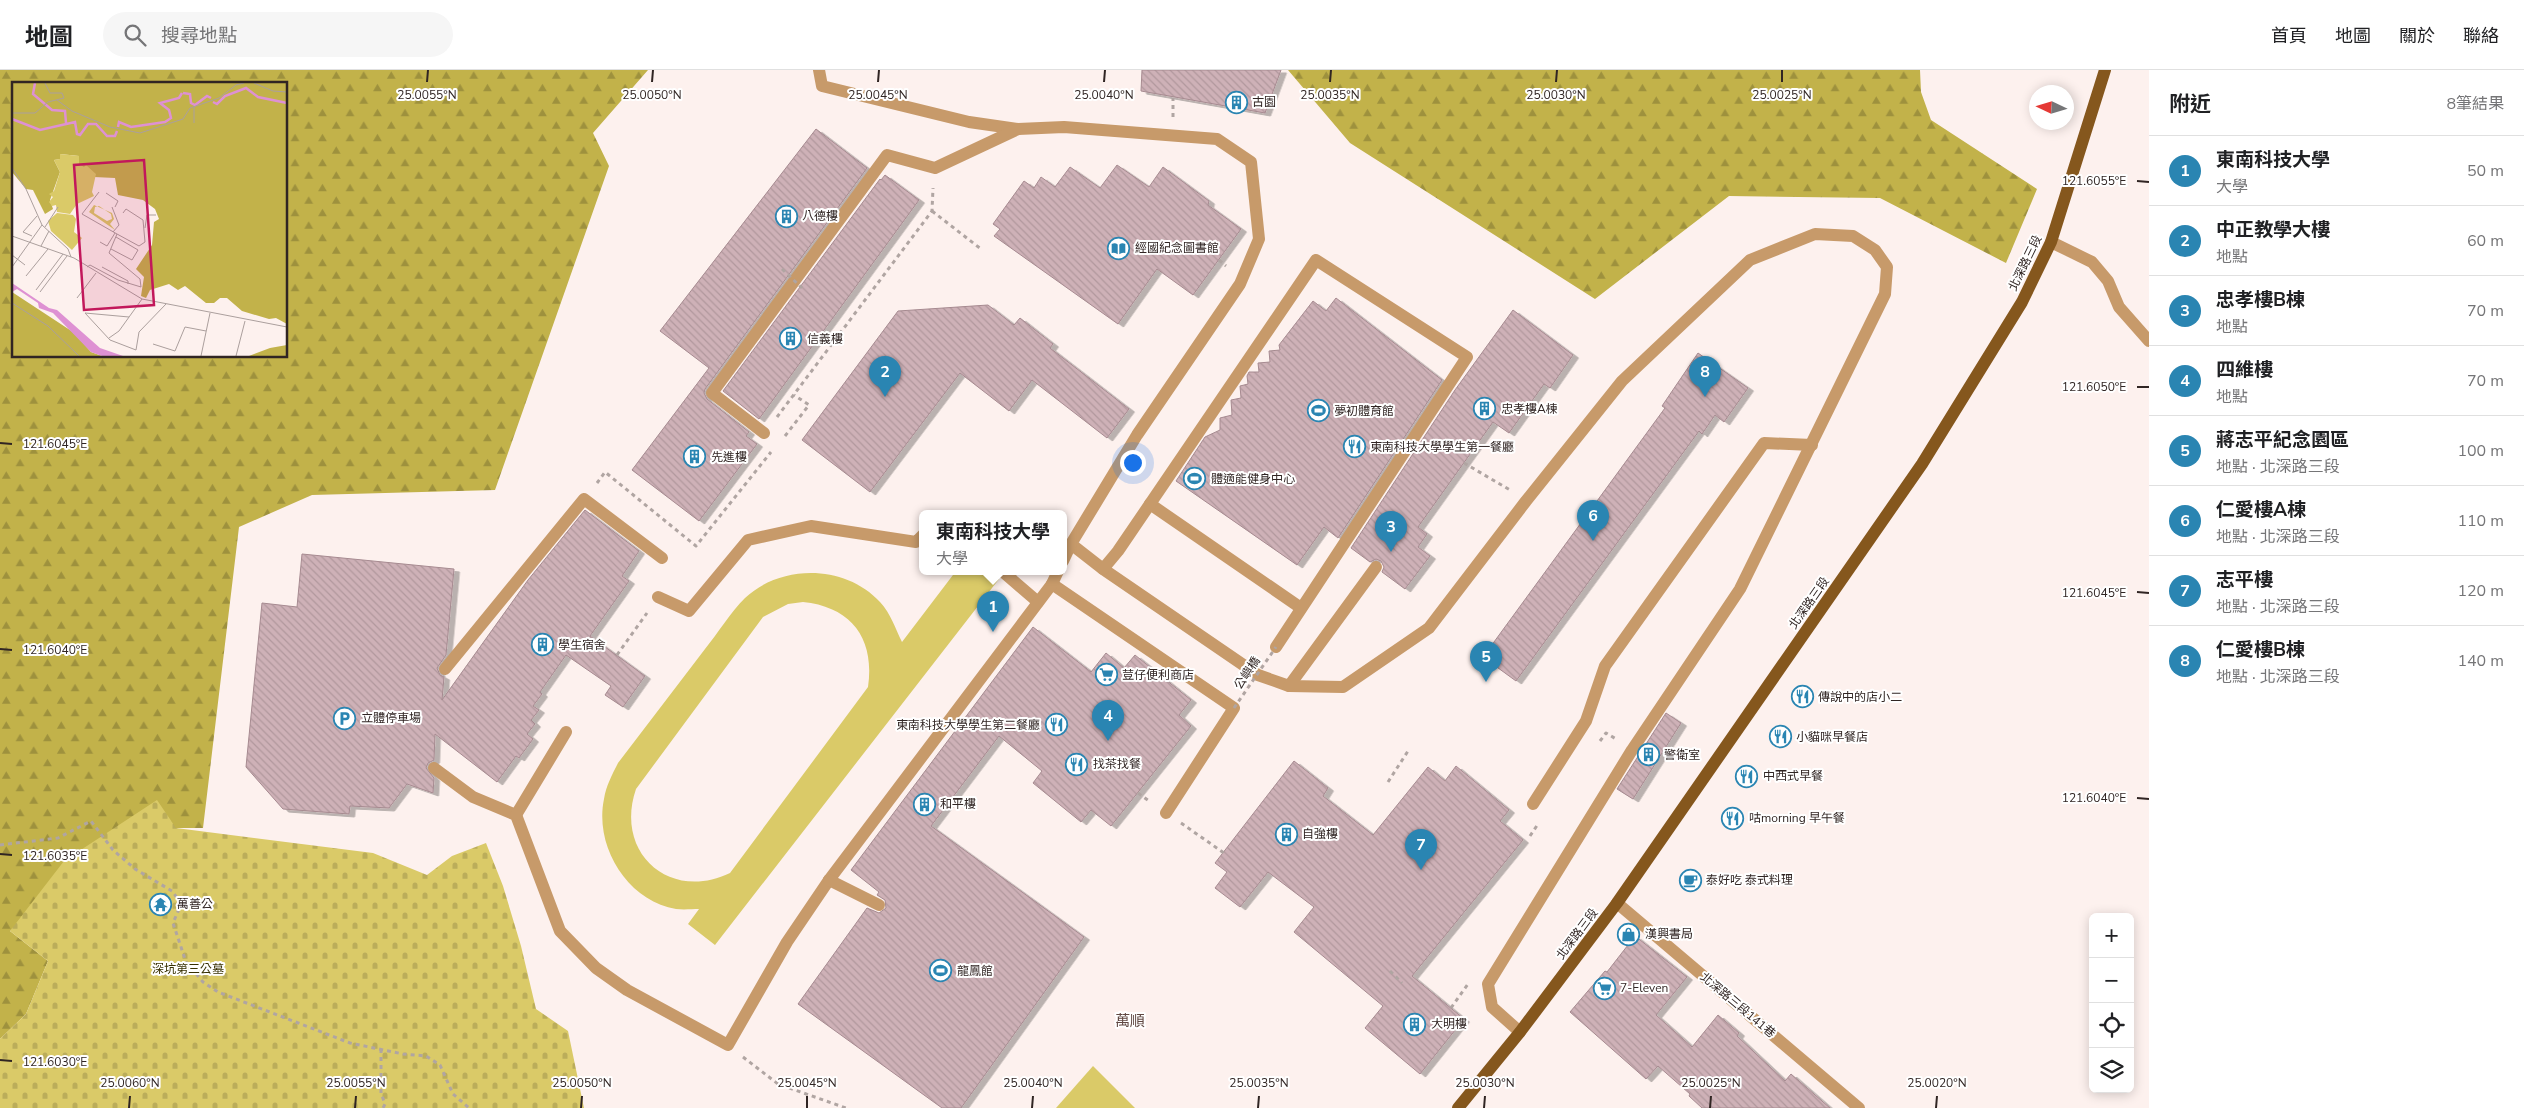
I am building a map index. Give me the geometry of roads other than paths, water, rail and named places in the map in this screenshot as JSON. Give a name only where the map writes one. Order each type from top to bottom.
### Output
[{"type":"main road","name":"北深路三段","points":[[1458,1108],[1520,1032],[1617,903],[1922,464],[2022,302],[2051,242],[2105,70]]},
{"type":"street","points":[[819,70],[822,86],[969,122],[1018,129],[1064,127],[1217,139],[1251,162],[1259,239],[1240,284],[1137,435],[1067,552]]},
{"type":"street","points":[[764,433],[712,393],[887,156],[935,168],[1018,129]]},
{"type":"street","points":[[1071,544],[1103,569],[1258,675],[1289,686],[1343,687],[1429,628],[1526,501],[1622,381],[1750,260],[1815,234],[1852,236],[1875,250],[1886,267],[1885,294],[1740,589],[1632,750],[1488,984],[1492,1007],[1520,1032]]},
{"type":"street","points":[[2051,242],[2092,262],[2108,281],[2120,307],[2149,340]]},
{"type":"street","points":[[1103,569],[1150,504],[1316,260],[1466,357],[1276,647]]},
{"type":"street","points":[[1533,804],[1586,720],[1605,666],[1764,443],[1812,444]]},
{"type":"street","points":[[445,669],[584,499],[662,558]]},
{"type":"street","points":[[1150,504],[1301,608]]},
{"type":"street","points":[[658,597],[689,611],[748,540],[811,526],[916,542],[919,539]]},
{"type":"street","points":[[1289,686],[1376,567]]},
{"type":"street","points":[[1007,575],[1038,602]]},
{"type":"street","points":[[434,768],[473,797],[516,815],[560,931],[596,968],[626,990],[728,1045],[786,942],[829,880],[1052,584],[1056,575]]},
{"type":"street","points":[[1052,584],[1234,708],[1166,812]]},
{"type":"street","points":[[516,815],[566,732]]},
{"type":"street","points":[[829,880],[879,905]]},
{"type":"street","name":"北深路三段141巷","points":[[1617,903],[1859,1108]]},
{"type":"place","name":"古園","points":[[1236,102]]},
{"type":"place","name":"八德樓","points":[[786,216]]},
{"type":"place","name":"經國紀念圖書館","points":[[1119,248]]},
{"type":"place","name":"信義樓","points":[[791,339]]},
{"type":"place","name":"中正教學大樓","points":[[885,397]]},
{"type":"place","name":"仁愛樓B棟","points":[[1705,397]]},
{"type":"place","name":"忠孝樓A棟","points":[[1485,409]]},
{"type":"place","name":"夢初體育館","points":[[1318,411]]},
{"type":"place","name":"東南科技大學學生第一餐廳","points":[[1354,447]]},
{"type":"place","name":"先進樓","points":[[695,457]]},
{"type":"place","name":"體適能健身中心","points":[[1195,479]]},
{"type":"place","name":"仁愛樓A棟","points":[[1593,541]]},
{"type":"place","name":"忠孝樓B棟","points":[[1391,552]]},
{"type":"place","name":"東南科技大學","points":[[993,632]]},
{"type":"place","name":"學生宿舍","points":[[542,645]]},
{"type":"place","name":"荳仔便利商店","points":[[1106,675]]},
{"type":"place","name":"蔣志平紀念園區","points":[[1486,682]]},
{"type":"place","name":"傳說中的店小二","points":[[1802,697]]},
{"type":"place","name":"立體停車場","points":[[345,718]]},
{"type":"place","name":"東南科技大學學生第二餐廳","points":[[1056,725]]},
{"type":"place","name":"小貓咪早餐店","points":[[1780,737]]},
{"type":"place","name":"四維樓","points":[[1108,741]]},
{"type":"place","name":"警衛室","points":[[1648,755]]},
{"type":"place","name":"找茶找餐","points":[[1077,764]]},
{"type":"place","name":"中西式早餐","points":[[1747,776]]},
{"type":"place","name":"和平樓","points":[[924,804]]},
{"type":"place","name":"咕morning 早午餐","points":[[1733,818]]},
{"type":"place","name":"自強樓","points":[[1286,834]]},
{"type":"place","name":"志平樓","points":[[1421,870]]},
{"type":"place","name":"泰好吃 泰式料理","points":[[1690,880]]},
{"type":"place","name":"萬善公","points":[[161,904]]},
{"type":"place","name":"漢興書局","points":[[1629,934]]},
{"type":"place","name":"龍鳳館","points":[[941,971]]},
{"type":"place","name":"7-Eleven","points":[[1604,988]]},
{"type":"place","name":"大明樓","points":[[1415,1024]]},
{"type":"district","name":"萬順","points":[[1130,1021]]},
{"type":"park label","name":"深坑第三公墓","points":[[188,969]]}]
